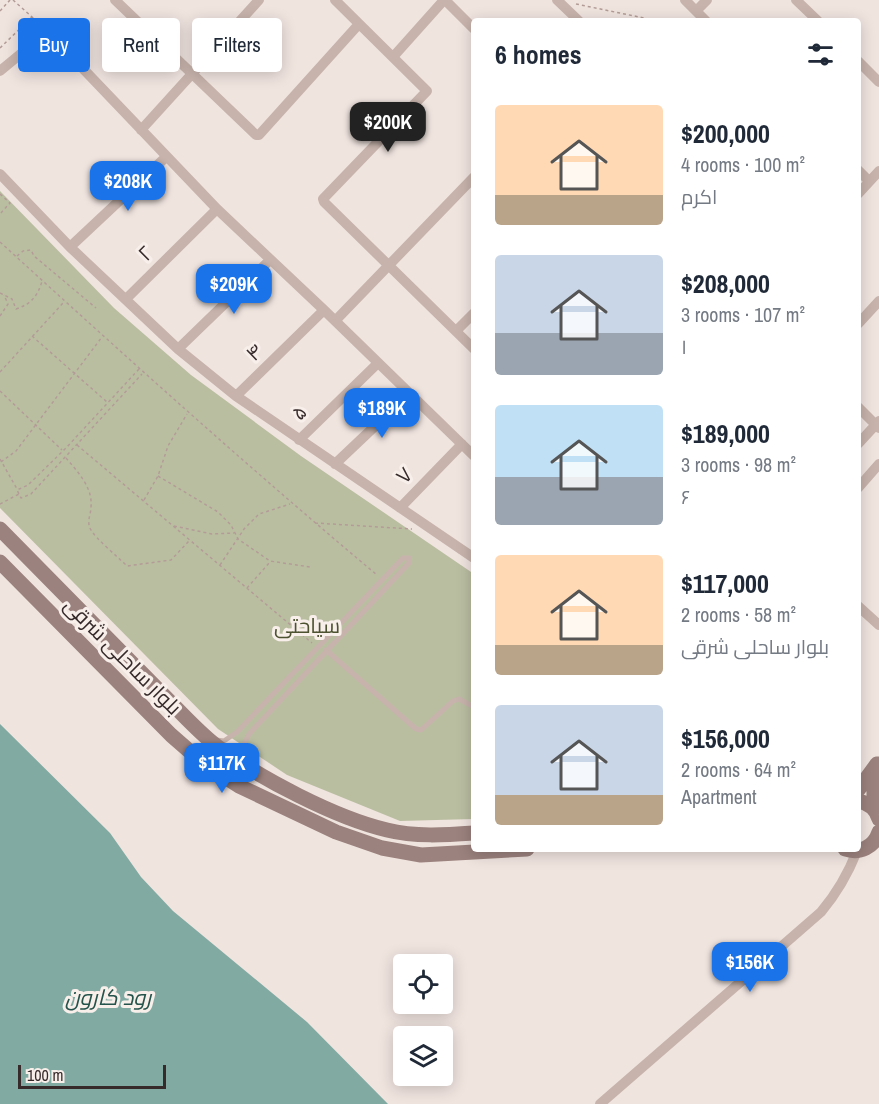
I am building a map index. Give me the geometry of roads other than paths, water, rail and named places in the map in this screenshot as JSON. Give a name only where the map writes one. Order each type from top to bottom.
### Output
[{"type":"main road","name":"بلوار ساحلی شرقی","points":[[0,529],[187,719],[208,739],[249,768],[342,815],[386,830],[421,835],[471,833]]},
{"type":"main road","name":"بلوار ساحلی شرقی","points":[[0,562],[171,735],[203,763],[239,786],[336,832],[382,849],[421,855],[474,852]]},
{"type":"main road","points":[[861,786],[879,763]]},
{"type":"main road","points":[[877,815],[874,784],[879,763]]},
{"type":"main road","points":[[861,802],[867,804],[877,815]]},
{"type":"main road","points":[[862,851],[872,844],[879,832]]},
{"type":"street","points":[[115,0],[256,135],[259,135],[359,24]]},
{"type":"street","points":[[141,130],[260,0]]},
{"type":"street","points":[[335,0],[427,91],[323,199],[325,204],[471,346]]},
{"type":"street","points":[[393,57],[444,0],[471,26]]},
{"type":"street","points":[[684,0],[703,18]]},
{"type":"street","points":[[696,11],[707,0]]},
{"type":"street","points":[[796,0],[815,18]]},
{"type":"street","points":[[563,1],[577,18]]},
{"type":"street","points":[[0,71],[46,33],[49,33],[217,209],[471,453]]},
{"type":"street","points":[[861,64],[879,82]]},
{"type":"street","points":[[70,247],[166,157]]},
{"type":"street","points":[[861,190],[879,171]]},
{"type":"street","points":[[861,173],[869,181]]},
{"type":"street","points":[[0,174],[70,247],[178,349],[236,396],[471,556]]},
{"type":"street","points":[[335,321],[471,180]]},
{"type":"street","name":"۲","points":[[126,299],[217,209]]},
{"type":"street","points":[[178,349],[270,260]]},
{"type":"street","points":[[861,321],[879,301]]},
{"type":"street","name":"۴","points":[[236,396],[324,310]]},
{"type":"street","points":[[456,331],[471,316]]},
{"type":"street","name":"۵","points":[[299,440],[378,363]]},
{"type":"street","points":[[335,464],[410,393]]},
{"type":"street","points":[[861,410],[878,424],[861,441]]},
{"type":"street","name":"۷","points":[[400,508],[462,444]]},
{"type":"street","points":[[861,485],[879,464]]},
{"type":"street","points":[[861,609],[879,624]]},
{"type":"street","points":[[600,1104],[821,912],[836,895],[862,851]]},
{"type":"lane","points":[[208,739],[224,741],[234,734],[403,558],[409,558],[409,563],[249,734],[241,750],[249,768]]},
{"type":"lane","points":[[319,646],[416,729],[420,730],[453,701],[459,699],[471,705]]},
{"type":"lane","points":[[234,734],[245,741]]},
{"type":"water","name":"رود کارون","points":[[0,724],[110,833],[141,877],[173,911],[307,1022],[388,1104],[0,1104]]},
{"type":"park label","name":"سیاحتی","points":[[307,625]]}]
